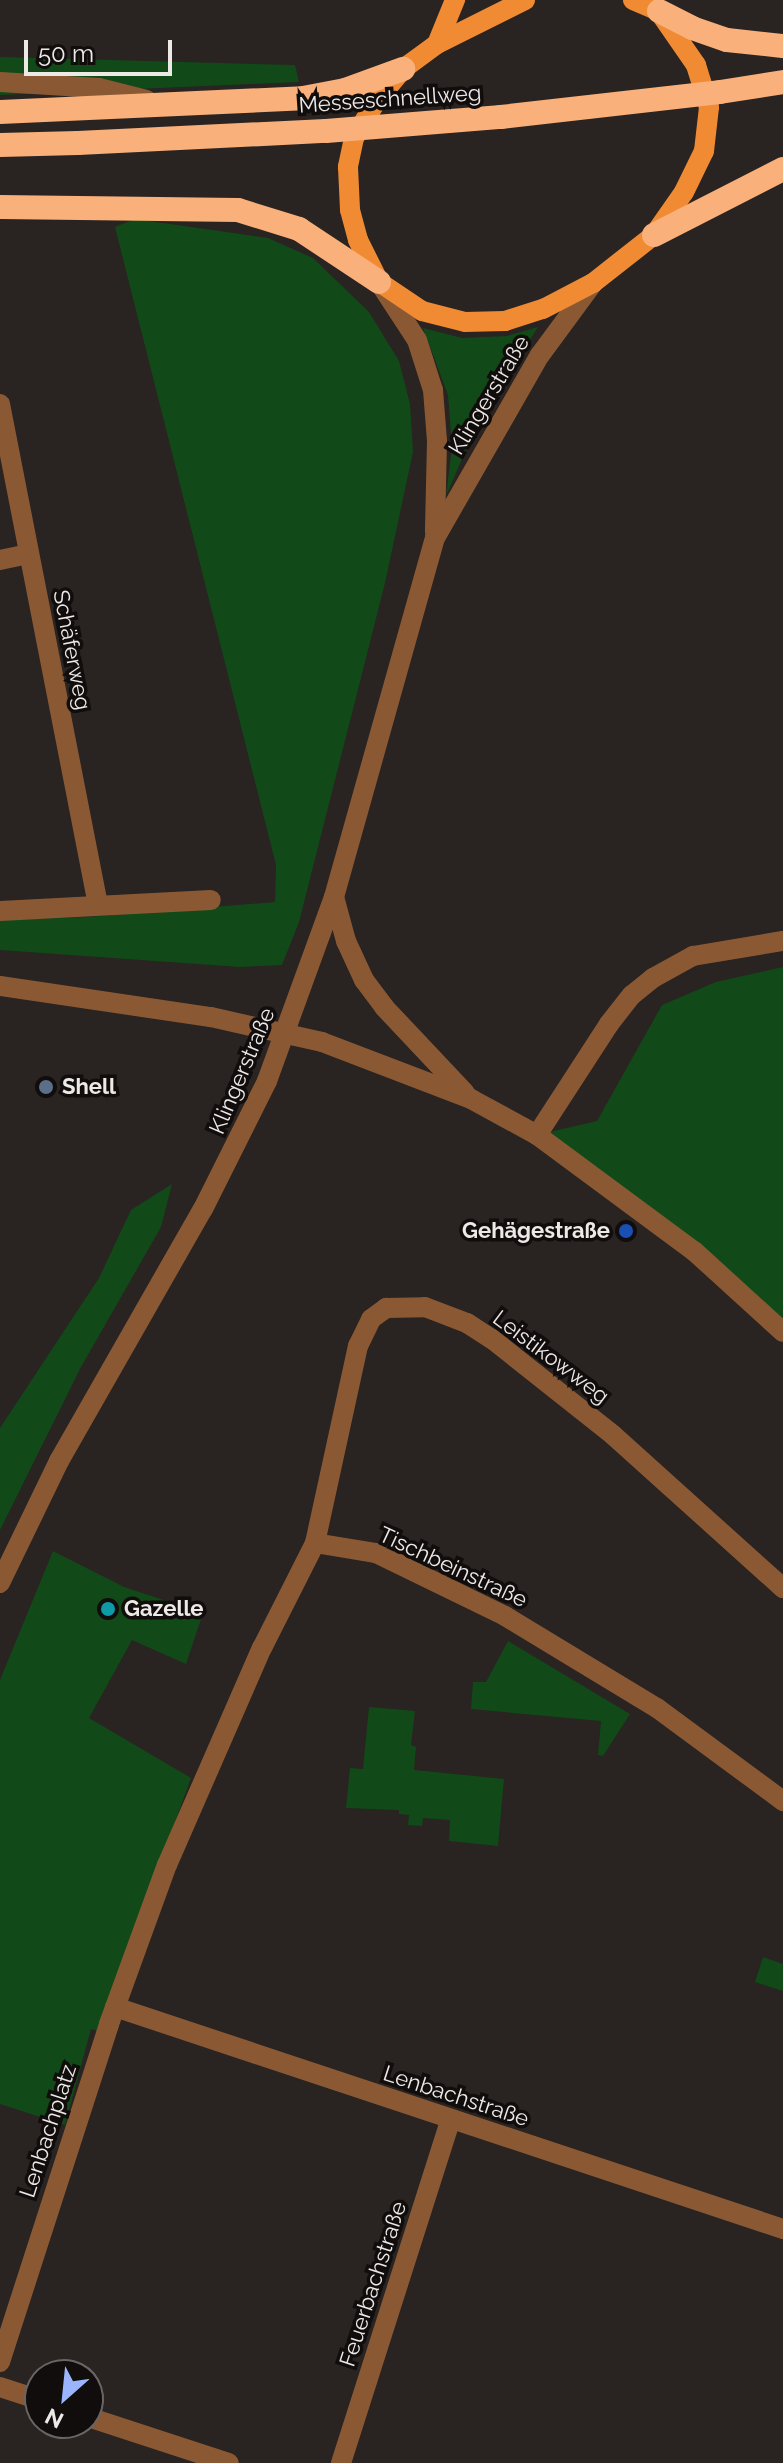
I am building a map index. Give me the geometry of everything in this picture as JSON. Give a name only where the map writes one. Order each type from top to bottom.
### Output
[{"type":"highway","points":[[655,6],[692,28],[727,40],[783,46]]},
{"type":"highway","points":[[0,112],[303,98],[345,90],[403,69]]},
{"type":"highway","name":"Messeschnellweg","points":[[0,145],[326,131],[501,117],[783,82]]},
{"type":"highway","points":[[654,235],[783,169]]},
{"type":"highway","points":[[0,207],[238,210],[299,229],[379,282]]},
{"type":"main road","points":[[437,44],[455,0]]},
{"type":"main road","points":[[525,0],[437,44],[403,69],[377,100],[354,138],[348,167],[350,210],[358,240],[379,282],[422,311],[465,322],[505,321],[543,309],[593,283],[654,235],[684,192],[704,151],[709,107],[696,65],[655,6],[633,0]]},
{"type":"street","points":[[0,82],[99,88],[170,106]]},
{"type":"street","name":"Klingerstraße","points":[[379,282],[417,340],[433,390],[437,441],[435,538]]},
{"type":"street","name":"Klingerstraße","points":[[0,1583],[59,1461],[239,1143],[285,1034],[334,897],[435,538],[540,355],[593,283]]},
{"type":"street","name":"Schäferweg","points":[[0,404],[98,905]]},
{"type":"street","points":[[0,560],[28,554]]},
{"type":"street","points":[[334,897],[346,941],[364,980],[384,1007],[471,1099]]},
{"type":"street","points":[[0,911],[211,900]]},
{"type":"street","points":[[537,1135],[609,1024],[632,995],[653,978],[693,956],[783,941]]},
{"type":"street","points":[[0,986],[197,1014],[322,1042],[392,1066],[471,1099],[537,1135],[694,1251],[783,1332]]},
{"type":"street","name":"Leistikowweg","points":[[315,1543],[363,1332],[371,1319],[386,1308],[425,1307],[467,1323],[514,1355],[624,1444],[783,1588]]},
{"type":"street","points":[[115,2007],[167,1865],[213,1755],[286,1596],[315,1543]]},
{"type":"street","name":"Tischbeinstraße","points":[[315,1543],[376,1553],[505,1616],[657,1708],[783,1801]]},
{"type":"street","name":"Lenbachstraße","points":[[115,2007],[783,2229]]},
{"type":"street","name":"Lenbachplatz","points":[[0,2362],[115,2007]]},
{"type":"street","name":"Feuerbachstraße","points":[[341,2463],[451,2119]]},
{"type":"street","points":[[0,2387],[24,2395]]},
{"type":"street","points":[[104,2422],[229,2463]]},
{"type":"green space","points":[[0,57],[295,65],[299,82],[0,95]]},
{"type":"green space","points":[[135,219],[268,238],[313,258],[369,312],[399,361],[410,404],[413,452],[385,583],[299,922],[282,965],[240,967],[0,950],[0,920],[88,917],[275,902],[276,865],[115,227]]},
{"type":"green space","points":[[538,327],[477,424],[446,496],[452,447],[448,395],[423,328],[462,338],[507,336]]},
{"type":"green space","points":[[783,967],[783,1332],[541,1134],[597,1121],[662,1005],[716,982]]},
{"type":"green space","points":[[172,1184],[161,1227],[81,1367],[0,1530],[0,1428],[99,1278],[131,1210]]},
{"type":"green space","points":[[53,1551],[124,1587],[203,1613],[186,1664],[132,1640],[89,1718],[191,1778],[99,2031],[91,2029],[65,2125],[0,2104],[0,1680]]},
{"type":"green space","points":[[508,1641],[630,1714],[603,1756],[598,1755],[601,1721],[471,1709],[473,1682],[486,1682]]},
{"type":"green space","points":[[369,1707],[415,1711],[411,1745],[416,1747],[414,1770],[504,1779],[498,1846],[449,1841],[450,1820],[423,1818],[422,1826],[408,1825],[409,1815],[399,1814],[399,1810],[346,1808],[350,1768],[363,1769]]},
{"type":"green space","points":[[763,1957],[783,1964],[783,1991],[755,1982]]},
{"type":"place","name":"Shell","points":[[46,1087]]},
{"type":"place","name":"Gehägestraße","points":[[626,1231]]},
{"type":"place","name":"Gazelle","points":[[108,1609]]}]
